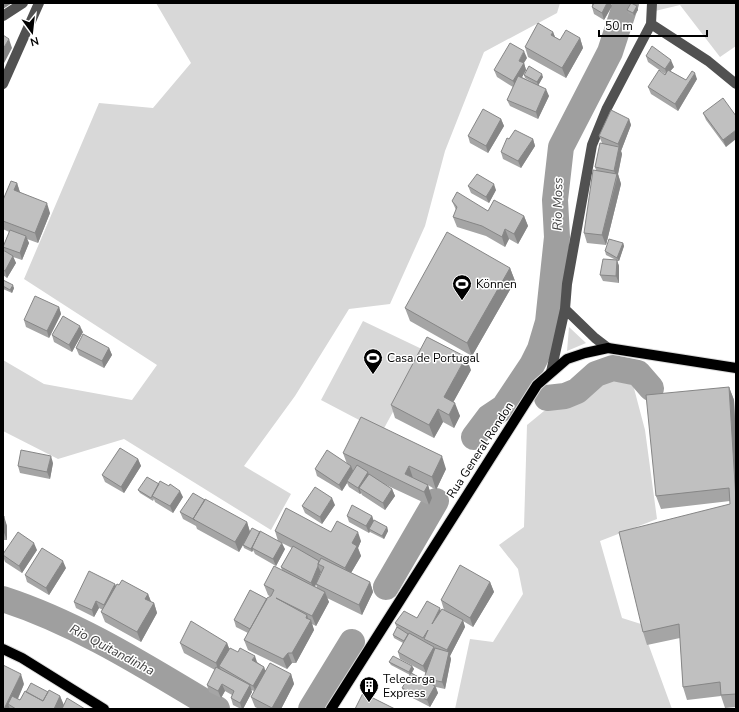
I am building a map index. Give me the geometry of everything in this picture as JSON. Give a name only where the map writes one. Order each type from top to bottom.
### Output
[{"type":"main road","name":"Rua General Rondon","points":[[331,709],[537,384],[550,372],[567,359],[608,348],[736,368]]},
{"type":"main road","points":[[3,649],[22,658],[104,709]]},
{"type":"street","points":[[3,16],[23,3]]},
{"type":"street","points":[[3,84],[39,3]]},
{"type":"street","points":[[550,372],[565,309],[568,277],[592,145],[607,108],[651,24],[652,3]]},
{"type":"street","points":[[651,24],[708,61],[736,84]]},
{"type":"street","points":[[565,309],[595,338],[608,348]]},
{"type":"shaded area","points":[[156,3],[560,3],[557,13],[484,52],[445,151],[425,226],[390,304],[349,309],[295,396],[244,466],[291,494],[271,530],[124,439],[58,459],[3,431],[3,360],[44,384],[132,400],[157,365],[24,279],[99,103],[153,108],[191,63]]},
{"type":"shaded area","points":[[655,3],[736,3],[736,46],[720,57],[680,5],[655,11]]},
{"type":"shaded area","name":"Casa de Portugal","points":[[363,321],[426,351],[382,432],[321,400]]},
{"type":"shaded area","points":[[569,327],[586,343],[567,351]]},
{"type":"shaded area","points":[[631,377],[645,430],[657,519],[600,541],[622,618],[641,624],[672,709],[455,709],[470,639],[493,642],[523,594],[518,569],[499,545],[524,527],[527,425],[572,388]]},
{"type":"building","points":[[594,3],[607,3],[602,13],[592,7]]},
{"type":"building","points":[[631,3],[637,6],[633,13],[627,10]]},
{"type":"building","points":[[538,23],[553,32],[551,35],[560,40],[566,30],[580,38],[562,68],[525,47]]},
{"type":"building","points":[[3,35],[9,39],[3,49]]},
{"type":"building","points":[[510,43],[524,51],[519,61],[524,63],[513,81],[494,70]]},
{"type":"building","points":[[652,46],[671,60],[665,69],[646,56]]},
{"type":"building","points":[[529,66],[542,74],[537,82],[524,75]]},
{"type":"building","points":[[659,70],[665,75],[668,70],[686,80],[692,71],[695,73],[675,104],[648,87]]},
{"type":"building","points":[[518,76],[546,89],[536,112],[507,100]]},
{"type":"building","points":[[723,98],[736,116],[736,130],[723,140],[703,113]]},
{"type":"building","points":[[483,109],[501,119],[486,146],[468,136]]},
{"type":"building","points":[[611,110],[629,119],[618,144],[599,136]]},
{"type":"building","points":[[515,130],[533,139],[518,161],[501,152],[507,138],[509,139]]},
{"type":"building","points":[[600,143],[619,147],[614,171],[595,167]]},
{"type":"building","points":[[593,170],[617,174],[602,235],[584,233]]},
{"type":"building","points":[[477,174],[494,184],[486,197],[468,186]]},
{"type":"building","points":[[11,181],[17,183],[14,190],[47,203],[35,233],[3,221],[3,200]]},
{"type":"building","points":[[457,192],[488,211],[494,200],[524,216],[514,234],[505,229],[502,237],[482,226],[453,217],[457,207],[452,201]]},
{"type":"building","points":[[10,230],[26,236],[20,253],[3,247]]},
{"type":"building","name":"Können","points":[[447,232],[510,268],[467,343],[405,308]]},
{"type":"building","points":[[609,239],[623,243],[617,258],[605,251]]},
{"type":"building","points":[[3,250],[13,256],[5,271],[3,270]]},
{"type":"building","points":[[603,259],[617,260],[616,276],[600,275]]},
{"type":"building","points":[[3,280],[13,285],[10,290],[3,286]]},
{"type":"building","points":[[35,296],[59,307],[47,331],[24,320]]},
{"type":"building","points":[[63,316],[80,326],[69,345],[52,335]]},
{"type":"building","points":[[83,334],[109,348],[102,361],[76,348]]},
{"type":"building","name":"Casa de Portugal","points":[[427,337],[466,357],[444,397],[455,403],[449,415],[438,409],[429,425],[391,405]]},
{"type":"building","points":[[729,387],[736,500],[736,694],[721,695],[720,682],[683,687],[679,624],[643,632],[619,532],[730,504],[729,488],[656,496],[646,395]]},
{"type":"building","points":[[361,417],[442,456],[432,477],[409,466],[405,474],[428,485],[424,492],[343,453]]},
{"type":"building","points":[[120,448],[138,459],[121,487],[102,475]]},
{"type":"building","points":[[21,450],[51,456],[47,472],[18,466]]},
{"type":"building","points":[[327,450],[351,466],[339,485],[315,469]]},
{"type":"building","points":[[357,465],[368,472],[358,488],[347,481]]},
{"type":"building","points":[[369,474],[392,489],[383,503],[359,488]]},
{"type":"building","points":[[147,477],[159,484],[151,498],[138,490]]},
{"type":"building","points":[[160,481],[169,486],[170,484],[180,491],[170,506],[152,496]]},
{"type":"building","points":[[315,487],[332,498],[320,517],[302,506]]},
{"type":"building","points":[[193,493],[205,500],[193,519],[180,512]]},
{"type":"building","points":[[205,499],[247,522],[235,542],[193,519]]},
{"type":"building","points":[[352,505],[372,516],[366,526],[347,516]]},
{"type":"building","points":[[286,508],[331,532],[337,521],[358,532],[352,543],[357,546],[345,568],[275,531]]},
{"type":"building","points":[[374,520],[387,527],[382,536],[369,529]]},
{"type":"building","points":[[252,528],[260,532],[251,549],[243,545]]},
{"type":"building","points":[[260,531],[282,543],[273,559],[252,548]]},
{"type":"building","points":[[18,532],[34,543],[19,566],[3,555]]},
{"type":"building","points":[[293,546],[319,561],[311,583],[281,567]]},
{"type":"building","points":[[42,548],[63,561],[46,588],[25,575]]},
{"type":"building","points":[[321,558],[370,582],[359,605],[316,584],[324,567],[318,564]]},
{"type":"building","points":[[460,565],[490,582],[470,618],[441,600]]},
{"type":"building","points":[[274,566],[325,592],[312,616],[276,598],[307,615],[306,618],[311,620],[292,653],[288,653],[283,659],[244,640],[267,598],[271,596],[274,590],[264,585]]},
{"type":"building","points":[[89,571],[115,584],[104,605],[96,601],[92,610],[74,602]]},
{"type":"building","points":[[122,580],[148,594],[145,599],[154,603],[137,632],[101,612],[117,584],[119,585]]},
{"type":"building","points":[[250,590],[267,599],[250,629],[234,620]]},
{"type":"building","points":[[427,601],[440,608],[432,624],[442,609],[463,620],[447,650],[424,639],[428,630],[423,638],[395,623],[404,611],[417,618]]},
{"type":"building","points":[[191,621],[227,643],[216,663],[180,643]]},
{"type":"building","points":[[397,627],[408,634],[404,641],[393,635]]},
{"type":"building","points":[[409,633],[434,647],[423,666],[398,652]]},
{"type":"building","points":[[230,648],[238,652],[240,648],[255,656],[252,660],[264,667],[253,686],[219,666]]},
{"type":"building","points":[[435,648],[449,652],[442,682],[424,678]]},
{"type":"building","points":[[393,656],[412,666],[409,672],[389,662]]},
{"type":"building","points":[[270,663],[291,674],[272,708],[251,697]]},
{"type":"building","points":[[3,665],[21,674],[4,709],[3,709]]},
{"type":"building","points":[[216,667],[250,685],[240,703],[231,698],[234,691],[222,684],[218,691],[207,685]]},
{"type":"building","points":[[411,673],[435,686],[427,700],[402,688]]},
{"type":"building","points":[[31,683],[48,692],[43,701],[26,692]]},
{"type":"building","points":[[49,690],[60,696],[54,709],[16,709],[8,704],[12,696],[20,700],[25,691],[43,701]]},
{"type":"building","points":[[363,693],[395,709],[355,709]]},
{"type":"building","points":[[67,698],[85,709],[62,709]]},
{"type":"waterway","name":"Rio Moss","points":[[474,437],[489,417],[504,407],[532,365],[540,349],[548,322],[557,237],[555,200],[561,147],[610,52],[626,3]]},
{"type":"waterway","name":"Rio Quitandinha","points":[[547,398],[565,396],[577,391],[596,374],[613,368],[638,373],[651,388]]},
{"type":"waterway","name":"Rio Quitandinha","points":[[386,587],[436,501]]},
{"type":"waterway","name":"Rio Quitandinha","points":[[3,599],[31,609],[86,634],[113,648],[217,709]]},
{"type":"waterway","name":"Rio Quitandinha","points":[[311,709],[352,642]]},
{"type":"place","name":"Können","points":[[462,301]]},
{"type":"place","name":"Casa de Portugal","points":[[373,375]]},
{"type":"place","name":"Telecarga Express","points":[[369,703]]}]
